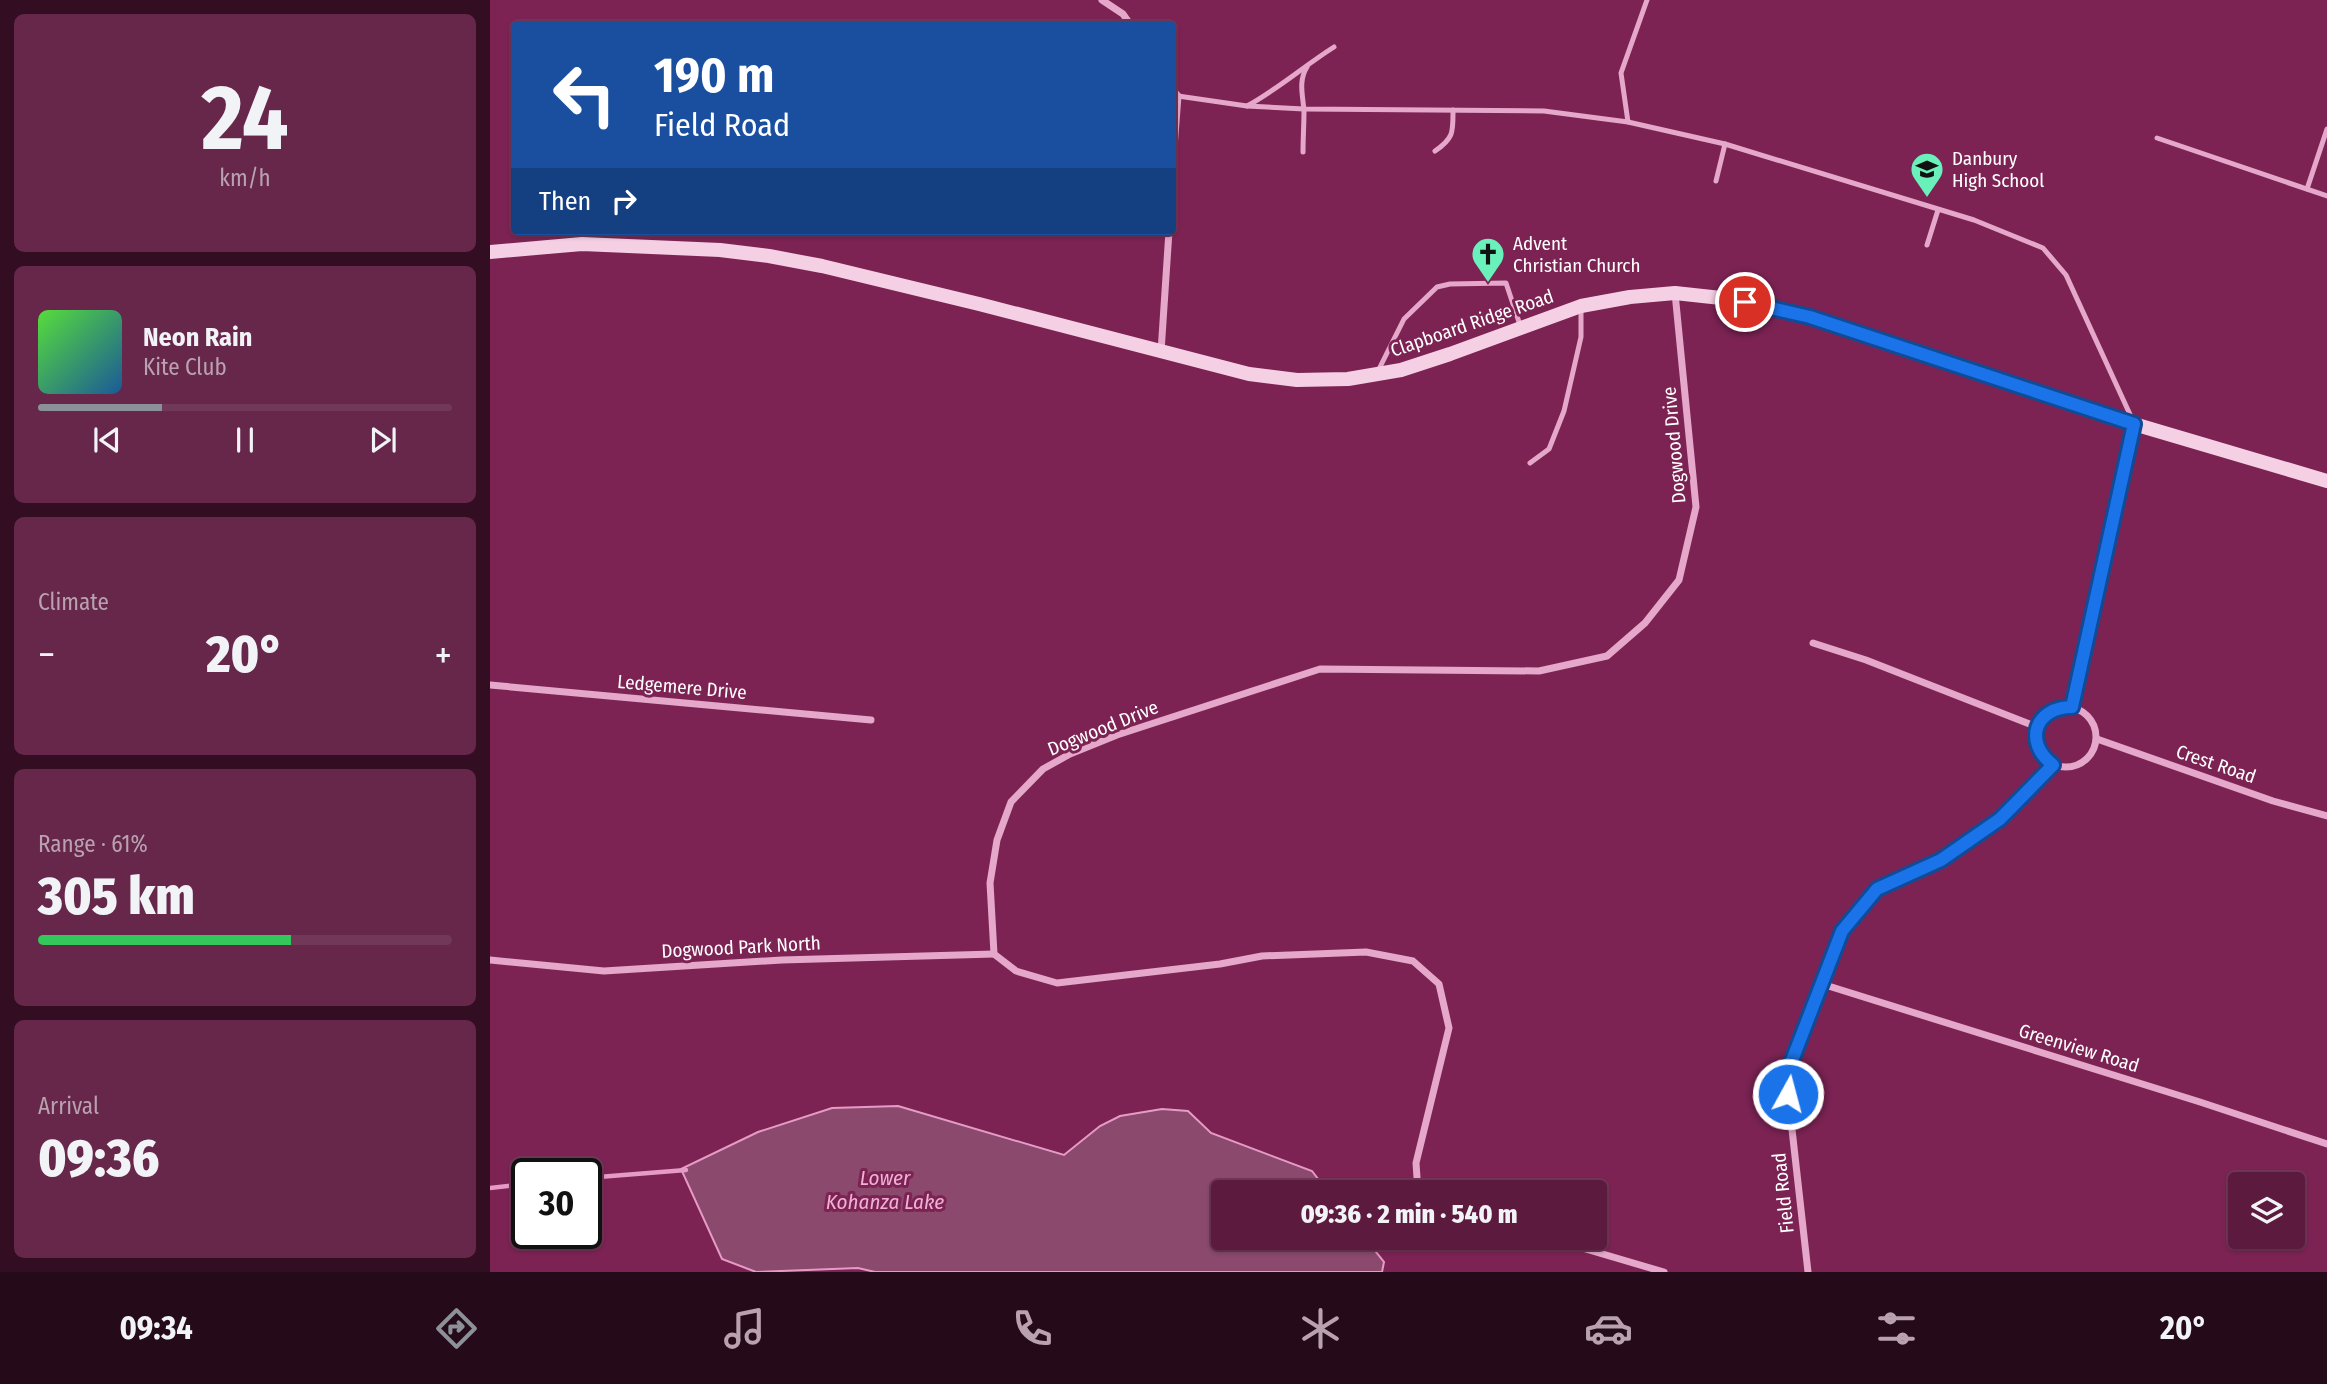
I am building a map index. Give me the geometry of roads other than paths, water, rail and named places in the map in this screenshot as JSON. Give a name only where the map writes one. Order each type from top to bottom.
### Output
[{"type":"main road","name":"Clapboard Ridge Road","points":[[490,252],[595,245],[720,250],[769,256],[979,304],[1249,374],[1297,380],[1348,379],[1413,366],[1581,306],[1630,297],[1675,293],[1733,300],[1810,317],[2134,424],[2327,481]]},
{"type":"street","points":[[1102,0],[1123,14],[1128,21]]},
{"type":"street","points":[[1176,94],[1176,122]]},
{"type":"street","points":[[1161,352],[1169,235]]},
{"type":"street","name":"Dogwood Drive","points":[[994,954],[990,883],[997,840],[1011,802],[1043,769],[1070,754],[1117,735],[1320,669],[1539,671],[1607,656],[1645,624],[1679,580],[1696,508],[1675,293]]},
{"type":"street","points":[[2072,707],[2134,424]]},
{"type":"street","points":[[1813,643],[1866,660],[2037,727]]},
{"type":"street","name":"Ledgemere Drive","points":[[490,685],[871,720]]},
{"type":"street","points":[[2072,707],[2090,718],[2097,738],[2094,750],[2087,760],[2076,766],[2053,765],[2038,749],[2037,727],[2051,711],[2072,707]]},
{"type":"street","name":"Crest Road","points":[[2097,738],[2273,801],[2327,816]]},
{"type":"street","name":"Field Road","points":[[1808,1272],[1786,1076],[1842,931],[1877,889],[1941,860],[2000,819],[2053,765]]},
{"type":"street","points":[[994,954],[1016,971],[1056,983],[1220,964],[1262,956],[1366,952],[1413,961],[1439,984],[1448,1028],[1416,1163],[1417,1180]]},
{"type":"street","name":"Dogwood Park North","points":[[490,960],[604,971],[782,960],[994,954]]},
{"type":"street","name":"Greenview Road","points":[[1822,984],[2327,1144]]},
{"type":"street","points":[[1589,1250],[1664,1272]]},
{"type":"lane","points":[[1628,122],[1621,74],[1647,0]]},
{"type":"lane","points":[[1247,106],[1272,93],[1311,61],[1334,47]]},
{"type":"lane","points":[[1303,152],[1304,109],[1301,92],[1303,74],[1311,61]]},
{"type":"lane","points":[[1178,96],[1247,106],[1304,109],[1544,111],[1628,122],[1725,145],[1974,220],[2043,248],[2066,275],[2134,424]]},
{"type":"lane","points":[[1435,151],[1446,144],[1453,134],[1453,110]]},
{"type":"lane","points":[[2307,189],[2327,129]]},
{"type":"lane","points":[[2157,138],[2327,196]]},
{"type":"lane","points":[[1716,181],[1725,145]]},
{"type":"lane","points":[[2318,158],[2327,161]]},
{"type":"lane","points":[[1927,245],[1938,210]]},
{"type":"lane","points":[[1377,374],[1404,319],[1437,287],[1450,284],[1506,283],[1521,329]]},
{"type":"lane","points":[[1530,464],[1549,449],[1564,411],[1581,337],[1581,306]]},
{"type":"water","name":"Lower Kohanza Lake","points":[[898,1106],[1064,1155],[1100,1126],[1120,1116],[1162,1109],[1188,1111],[1211,1133],[1312,1171],[1319,1180],[1211,1180],[1211,1250],[1374,1250],[1384,1262],[1382,1272],[875,1272],[858,1268],[756,1272],[722,1259],[681,1169],[758,1132],[832,1108]]},
{"type":"waterway","points":[[602,1177],[686,1170]]},
{"type":"waterway","points":[[490,1188],[511,1186]]},
{"type":"place","name":"Danbury High School","points":[[1927,199]]},
{"type":"place","name":"Advent Christian Church","points":[[1488,284]]}]
